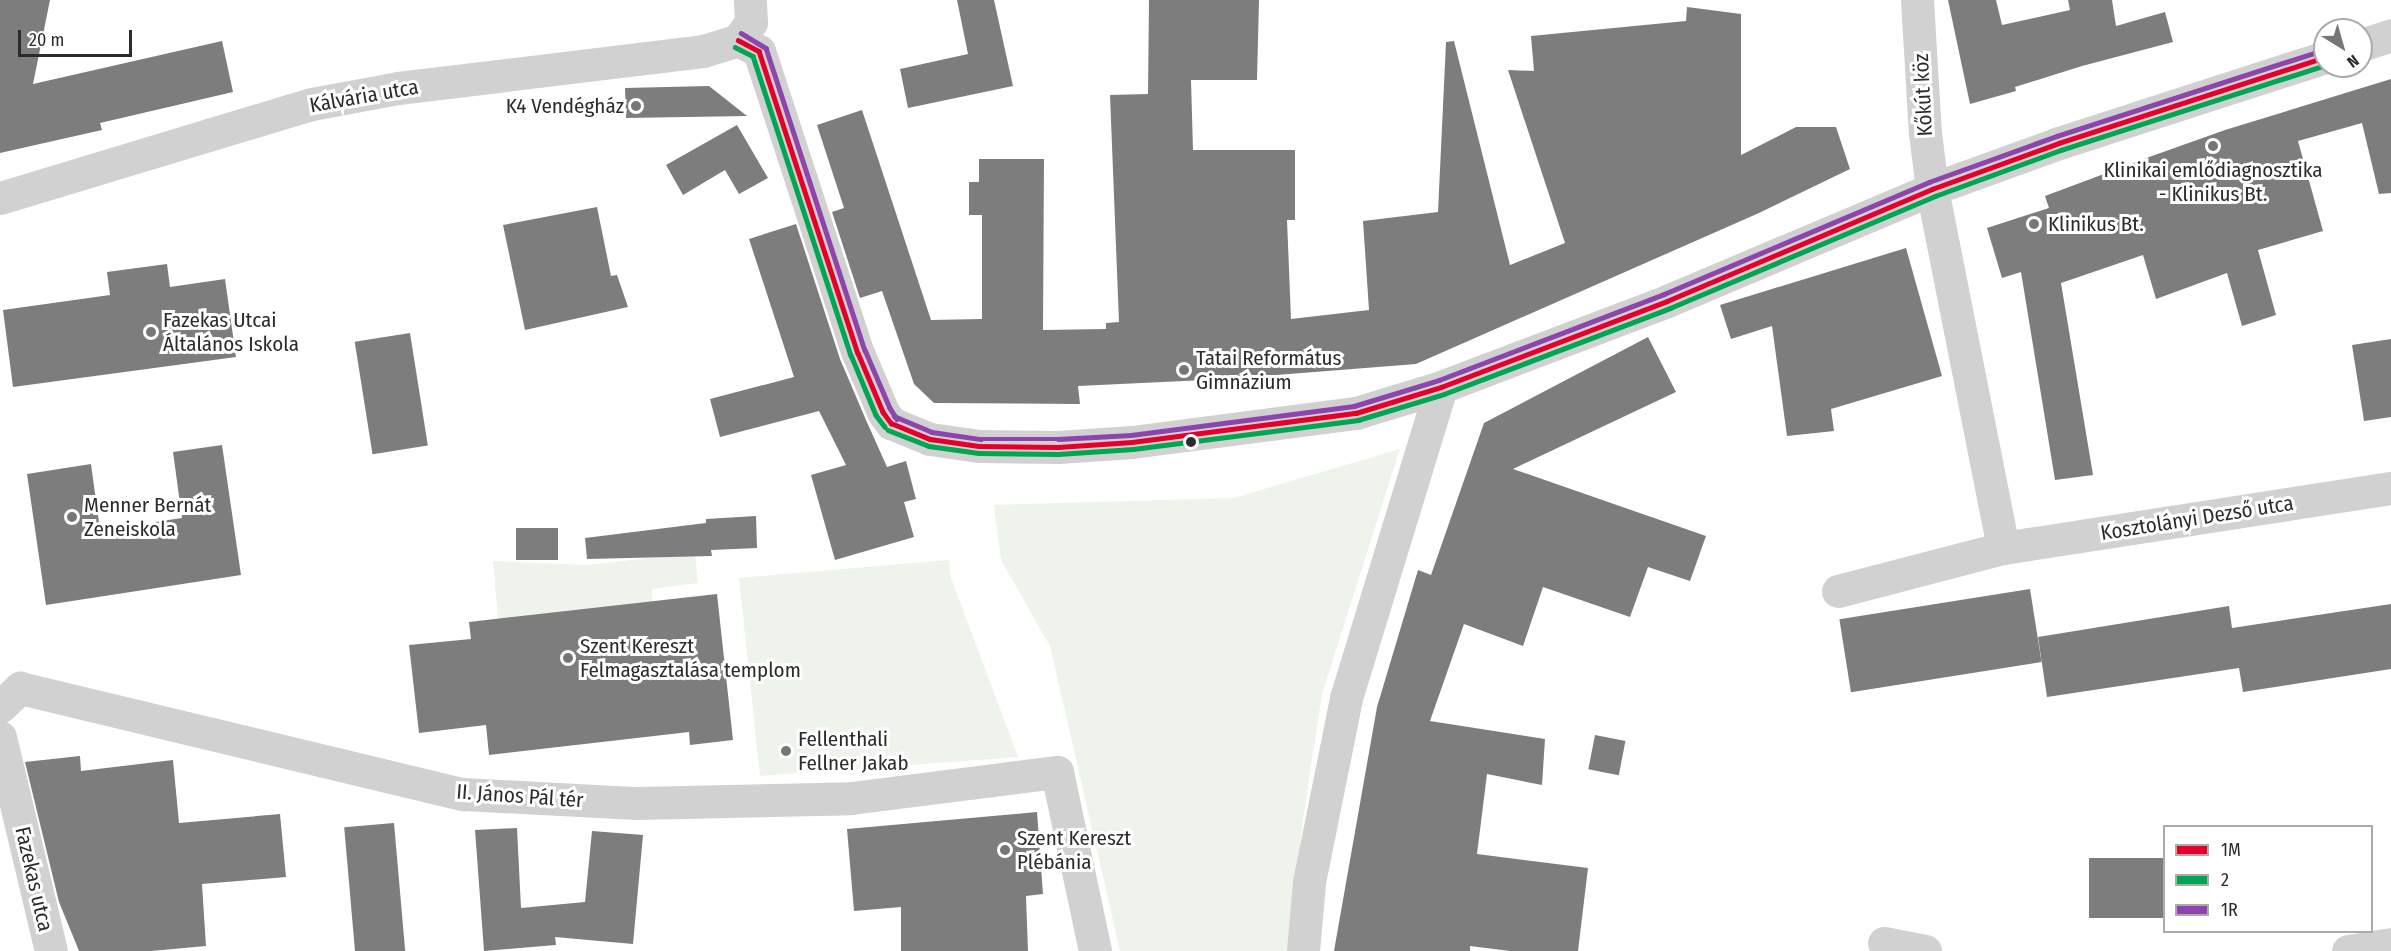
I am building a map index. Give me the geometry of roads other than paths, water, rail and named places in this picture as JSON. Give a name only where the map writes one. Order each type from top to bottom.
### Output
[{"type":"street","points":[[750,0],[750,22],[738,40],[759,51],[858,353],[883,412],[891,423],[930,439],[978,446],[1058,447],[1121,443],[1356,413],[1441,387],[1667,301],[1932,189],[2059,143],[2313,61]]},
{"type":"street","name":"Kőkút köz","points":[[1917,0],[1925,133],[1932,189]]},
{"type":"street","points":[[2373,41],[2391,35]]},
{"type":"street","name":"Kálvária utca","points":[[0,198],[312,104],[398,88],[703,51],[738,40]]},
{"type":"street","points":[[1932,189],[2003,548]]},
{"type":"street","points":[[1303,951],[1310,882],[1346,698],[1441,387]]},
{"type":"street","name":"Kosztolányi Dezső utca","points":[[1838,591],[2003,548],[2391,488]]},
{"type":"street","name":"II. János Pál tér","points":[[0,707],[20,688],[463,795],[636,803],[851,798],[1058,772],[1095,951]]},
{"type":"street","name":"Fazekas utca","points":[[0,737],[51,951]]},
{"type":"street","points":[[1884,943],[1925,951]]},
{"type":"street","points":[[2348,951],[2391,944]]},
{"type":"place","name":"K4 Vendégház","points":[[636,106]]},
{"type":"place","name":"Klinikai emlődiagnosztika - Klinikus Bt.","points":[[2213,146]]},
{"type":"place","name":"Klinikus Bt.","points":[[2034,224]]},
{"type":"place","name":"Fazekas Utcai Általános Iskola","points":[[151,332]]},
{"type":"place","name":"Tatai Református Gimnázium","points":[[1184,370]]},
{"type":"place","name":"Menner Bernát Zeneiskola","points":[[72,517]]},
{"type":"place","name":"Szent Kereszt Felmagasztalása templom","points":[[568,658]]},
{"type":"place","name":"Fellenthali Fellner Jakab","points":[[786,751]]},
{"type":"place","name":"Szent Kereszt Plébánia","points":[[1005,850]]}]
